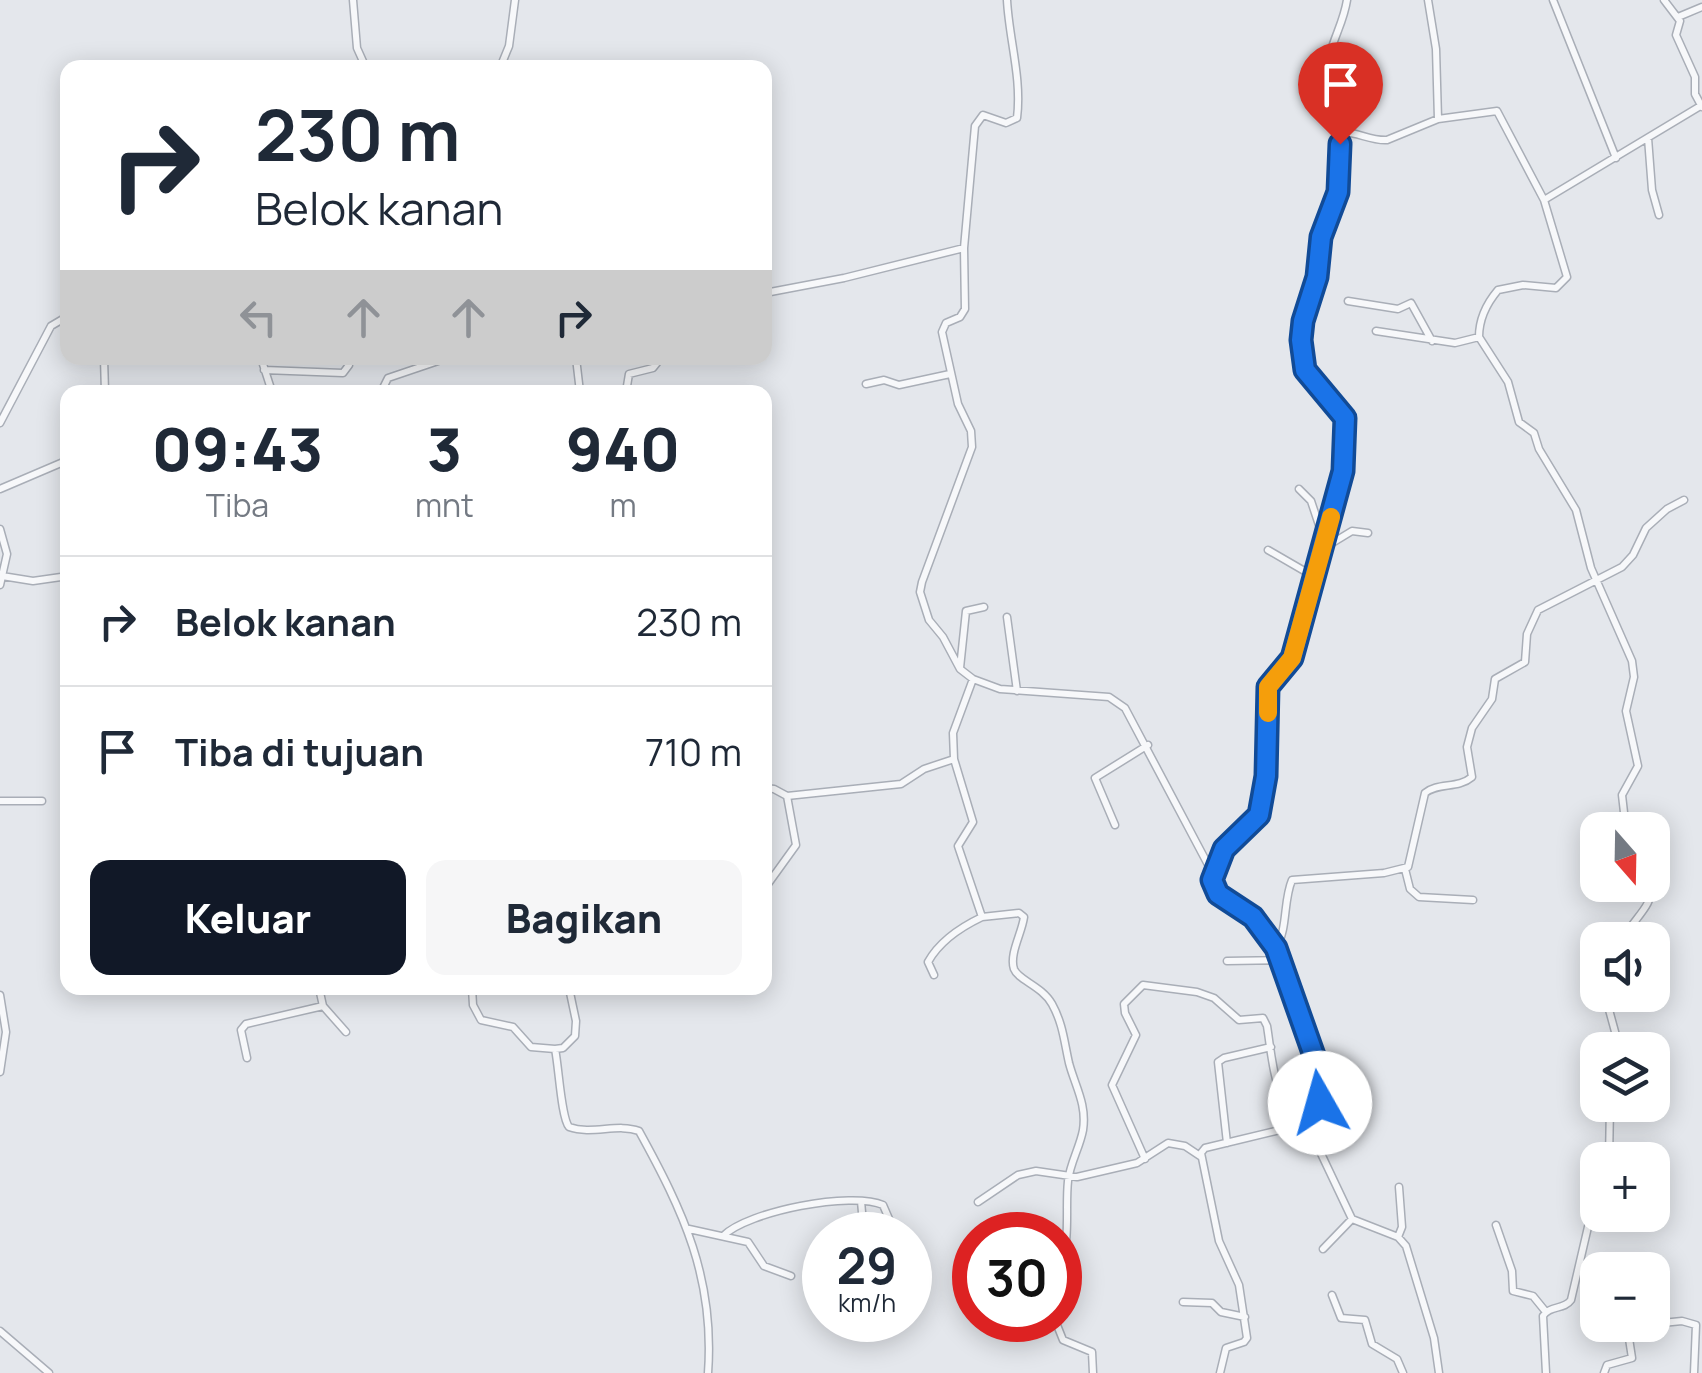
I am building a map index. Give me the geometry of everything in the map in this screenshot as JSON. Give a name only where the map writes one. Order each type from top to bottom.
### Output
[{"type":"street","points":[[352,0],[363,60]]},
{"type":"street","points":[[503,60],[515,0]]},
{"type":"street","points":[[1007,0],[1017,74],[1017,118],[1006,123],[984,114],[976,126],[964,248],[964,314],[946,323],[942,332],[958,404],[971,431],[972,448],[920,592],[929,620],[943,636],[960,670],[972,679],[1017,691],[1047,690],[1118,700],[1148,746],[1213,874],[1218,894],[1253,917],[1276,948],[1323,1081],[1323,1100],[1303,1124],[1204,1148],[1200,1156],[1219,1241],[1234,1267],[1245,1317],[1246,1341],[1226,1348],[1220,1373]]},
{"type":"street","points":[[1213,874],[1224,849],[1259,815],[1266,776],[1268,687],[1292,658],[1343,471],[1345,418],[1305,370],[1301,340],[1317,277],[1321,237],[1338,192],[1340,135],[1328,62],[1347,0]]},
{"type":"street","points":[[1428,0],[1436,49],[1438,118]]},
{"type":"street","points":[[1552,0],[1616,158]]},
{"type":"street","points":[[1664,0],[1678,17]]},
{"type":"street","points":[[1678,17],[1702,8]]},
{"type":"street","points":[[1544,200],[1702,106],[1695,94],[1695,77],[1676,36],[1678,17]]},
{"type":"street","points":[[1340,135],[1354,133],[1387,140],[1438,118],[1496,110],[1544,200],[1567,278],[1556,288],[1522,285],[1498,290],[1482,318],[1479,337],[1508,382],[1519,422],[1534,433],[1576,510],[1596,582],[1634,669],[1626,711],[1638,766],[1622,794],[1624,812]]},
{"type":"street","points":[[1648,138],[1652,190],[1660,215]]},
{"type":"street","points":[[772,292],[964,248]]},
{"type":"street","points":[[1348,301],[1398,309],[1411,303],[1432,341]]},
{"type":"street","points":[[1,418],[52,326],[60,321]]},
{"type":"street","points":[[1376,331],[1455,344],[1479,337]]},
{"type":"street","points":[[262,365],[269,385]]},
{"type":"street","points":[[264,370],[344,373],[350,365]]},
{"type":"street","points":[[383,385],[393,376],[426,365]]},
{"type":"street","points":[[627,385],[629,374],[655,365]]},
{"type":"street","points":[[866,384],[884,380],[898,384],[950,374]]},
{"type":"street","points":[[0,488],[60,463]]},
{"type":"street","points":[[1299,489],[1310,501],[1324,545]]},
{"type":"street","points":[[1276,948],[1282,938],[1292,880],[1404,869],[1412,859],[1425,793],[1472,777],[1467,747],[1472,728],[1489,706],[1495,679],[1524,662],[1528,634],[1538,610],[1622,567],[1633,555],[1646,528],[1684,500]]},
{"type":"street","points":[[0,529],[7,554],[1,581],[60,577]]},
{"type":"street","points":[[1324,545],[1352,531],[1368,533]]},
{"type":"street","points":[[1268,550],[1314,576]]},
{"type":"street","points":[[960,670],[966,611],[984,607]]},
{"type":"street","points":[[1007,617],[1017,691]]},
{"type":"street","points":[[972,679],[954,729],[954,759],[973,822],[958,846],[960,858],[982,917]]},
{"type":"street","points":[[1115,825],[1095,778],[1148,746]]},
{"type":"street","points":[[772,789],[787,796],[901,784],[954,759]]},
{"type":"street","points":[[772,878],[796,845],[787,796]]},
{"type":"street","points":[[0,801],[42,801]]},
{"type":"street","points":[[1404,869],[1410,888],[1419,897],[1473,900]]},
{"type":"street","points":[[934,975],[928,962],[931,956],[962,927],[982,917],[1022,915],[1022,930],[1013,958],[1015,971],[1043,990],[1065,1032],[1069,1061],[1083,1104],[1084,1124],[1068,1177],[1067,1212]]},
{"type":"street","points":[[1227,961],[1280,960]]},
{"type":"street","points":[[1145,1159],[1112,1085],[1136,1035],[1124,1004],[1140,986],[1197,992],[1214,998],[1239,1020],[1263,1018],[1273,1079],[1286,1110],[1303,1124],[1352,1219],[1398,1237],[1406,1246],[1417,1272],[1440,1373]]},
{"type":"street","points":[[0,995],[6,1032],[0,1072]]},
{"type":"street","points":[[321,995],[323,1006],[346,1032]]},
{"type":"street","points":[[473,995],[481,1020],[513,1027],[531,1047],[555,1050],[575,1036],[570,995]]},
{"type":"street","points":[[247,1058],[241,1030],[246,1024],[323,1006]]},
{"type":"street","points":[[1226,1142],[1218,1062],[1270,1047]]},
{"type":"street","points":[[555,1050],[565,1123],[574,1130],[591,1132],[638,1130],[689,1229],[705,1292],[708,1373]]},
{"type":"street","points":[[978,1202],[1018,1175],[1036,1171],[1068,1177],[1145,1159],[1168,1143],[1185,1146],[1200,1156]]},
{"type":"street","points":[[1398,1237],[1402,1227],[1399,1187]]},
{"type":"street","points":[[724,1236],[748,1218],[780,1209],[862,1201],[883,1205],[886,1212]]},
{"type":"street","points":[[862,1201],[863,1212]]},
{"type":"street","points":[[1323,1249],[1352,1219]]},
{"type":"street","points":[[1496,1226],[1512,1270],[1513,1290],[1533,1296],[1546,1312],[1546,1373]]},
{"type":"street","points":[[689,1229],[748,1242],[764,1266],[791,1276]]},
{"type":"street","points":[[1546,1312],[1572,1300],[1587,1232]]},
{"type":"street","points":[[1332,1295],[1341,1318],[1365,1320],[1372,1344],[1397,1359],[1403,1373]]},
{"type":"street","points":[[1184,1302],[1212,1303],[1221,1312],[1245,1317]]},
{"type":"street","points":[[1670,1322],[1696,1324],[1694,1373]]},
{"type":"street","points":[[0,1331],[49,1373]]},
{"type":"street","points":[[1068,1342],[1092,1352],[1094,1373]]},
{"type":"street","points":[[1604,1373],[1607,1365],[1631,1360],[1629,1342]]},
{"type":"slow traffic","points":[[1268,713],[1268,687],[1292,658],[1331,517]]},
{"type":"route","points":[[1320,1103],[1324,1096],[1323,1081],[1276,948],[1253,917],[1218,894],[1212,880],[1224,849],[1259,815],[1266,776],[1268,687],[1292,658],[1343,471],[1345,418],[1305,370],[1301,340],[1317,277],[1321,237],[1336,206],[1341,177],[1340,144]]}]
